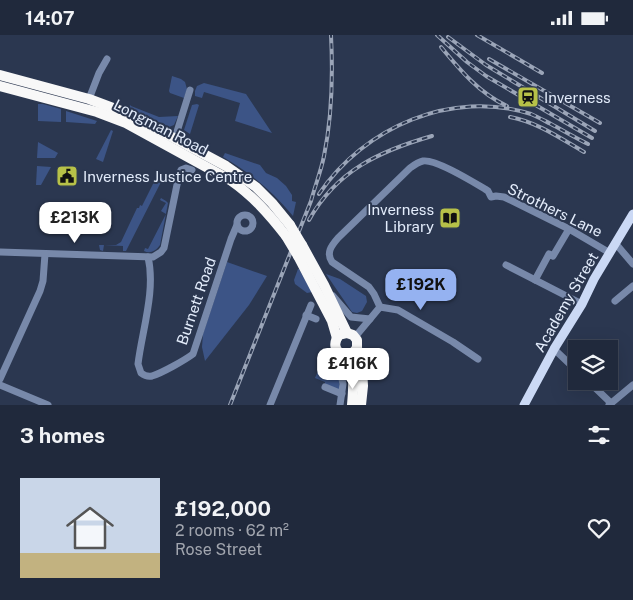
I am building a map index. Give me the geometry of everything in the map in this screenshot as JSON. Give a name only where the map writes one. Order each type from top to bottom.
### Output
[{"type":"highway","name":"Longman Road","points":[[0,75],[89,99],[129,114],[226,166],[256,187],[290,225],[351,335]]},
{"type":"highway","name":"Longman Road","points":[[0,86],[97,112],[138,129],[243,189],[266,210],[286,236],[332,321],[337,337]]},
{"type":"highway","points":[[352,405],[352,375],[349,365],[334,344],[341,333],[351,335],[357,344],[362,368],[361,405]]},
{"type":"highway","points":[[342,355],[349,355],[357,348]]},
{"type":"main road","name":"Academy Street","points":[[524,405],[554,349],[582,305],[594,279],[633,214]]},
{"type":"street","points":[[89,99],[99,73],[107,59]]},
{"type":"street","points":[[175,138],[190,90]]},
{"type":"street","name":"Strothers Lane","points":[[380,307],[369,287],[332,263],[329,251],[334,243],[415,164],[424,161],[436,164],[485,189],[491,197],[504,197],[569,229],[610,253]]},
{"type":"street","points":[[0,252],[148,257],[158,255],[164,248],[181,170],[186,168],[192,170]]},
{"type":"street","name":"Burnett Road","points":[[148,257],[150,266],[148,305],[138,364],[141,373],[146,376],[152,376],[193,354],[237,229]]},
{"type":"street","points":[[535,280],[549,255],[553,257],[569,229]]},
{"type":"street","points":[[616,245],[633,264]]},
{"type":"street","points":[[0,379],[40,291],[43,281],[45,254]]},
{"type":"street","points":[[506,265],[582,305]]},
{"type":"street","points":[[324,285],[351,317],[370,319]]},
{"type":"street","points":[[615,301],[633,285]]},
{"type":"street","points":[[270,405],[311,305]]},
{"type":"street","points":[[351,335],[370,319],[380,307],[398,310],[478,359]]},
{"type":"street","points":[[306,315],[316,319]]},
{"type":"street","points":[[554,349],[568,362]]},
{"type":"street","points":[[340,405],[343,384],[341,374]]},
{"type":"street","points":[[0,385],[48,405]]},
{"type":"street","points":[[597,390],[610,404],[633,385]]},
{"type":"street","points":[[325,387],[342,394]]},
{"type":"shaded area","points":[[172,76],[185,82],[187,89],[184,98],[170,93]]},
{"type":"shaded area","points":[[204,83],[246,94],[272,133],[235,121],[240,103],[204,92],[202,98],[195,96],[197,86]]},
{"type":"shaded area","points":[[38,104],[61,109],[61,122],[38,121]]},
{"type":"shaded area","points":[[130,105],[159,117],[178,116],[174,125],[169,127],[129,108]]},
{"type":"shaded area","points":[[192,105],[199,105],[190,134],[184,130]]},
{"type":"shaded area","points":[[66,111],[97,121],[95,124],[66,122]]},
{"type":"shaded area","points":[[111,130],[113,131],[103,162],[96,159]]},
{"type":"shaded area","points":[[38,142],[58,153],[55,158],[37,158]]},
{"type":"shaded area","points":[[225,153],[260,165],[266,173],[277,178],[286,186],[292,195],[292,201],[296,202],[293,216],[261,183],[223,157]]},
{"type":"shaded area","points":[[37,166],[51,167],[41,185],[36,185]]},
{"type":"shaded area","points":[[157,176],[161,182],[126,251],[123,251],[123,246],[104,245],[116,245],[121,242],[137,208],[140,205],[142,206]]},
{"type":"shaded area","points":[[161,198],[168,203],[166,214],[161,211],[166,203],[160,200]]},
{"type":"shaded area","points":[[166,214],[160,245],[153,251],[144,251],[145,248],[148,249]]},
{"type":"shaded area","points":[[99,245],[104,245],[103,251],[100,250]]},
{"type":"shaded area","points":[[227,262],[267,276],[249,305],[205,361],[202,347],[203,334]]},
{"type":"shaded area","points":[[298,269],[312,292],[307,293],[295,284],[294,280]]},
{"type":"shaded area","points":[[326,274],[340,279],[366,296],[367,302],[362,311],[352,312]]},
{"type":"shaded area","points":[[325,355],[340,371],[339,390],[325,385],[325,382],[315,378]]},
{"type":"railway","points":[[230,405],[311,201],[321,167],[327,141],[330,111],[332,81],[331,35]]},
{"type":"railway","points":[[437,35],[486,76],[592,138]]},
{"type":"railway","points":[[477,35],[542,73]]},
{"type":"railway","points":[[448,37],[486,65],[595,131]]},
{"type":"railway","points":[[441,47],[479,88],[507,106]]},
{"type":"railway","points":[[489,59],[600,123]]},
{"type":"railway","points":[[319,194],[338,170],[360,150],[385,133],[412,120],[441,111],[471,107],[501,108],[531,114],[588,144]]},
{"type":"railway","points":[[510,117],[539,127],[584,152]]},
{"type":"railway","points":[[309,220],[320,203],[347,175],[395,148],[432,136]]},
{"type":"place","name":"Inverness","points":[[528,97]]},
{"type":"place","name":"Inverness Justice Centre","points":[[67,176]]},
{"type":"place","name":"Inverness Library","points":[[450,218]]}]
